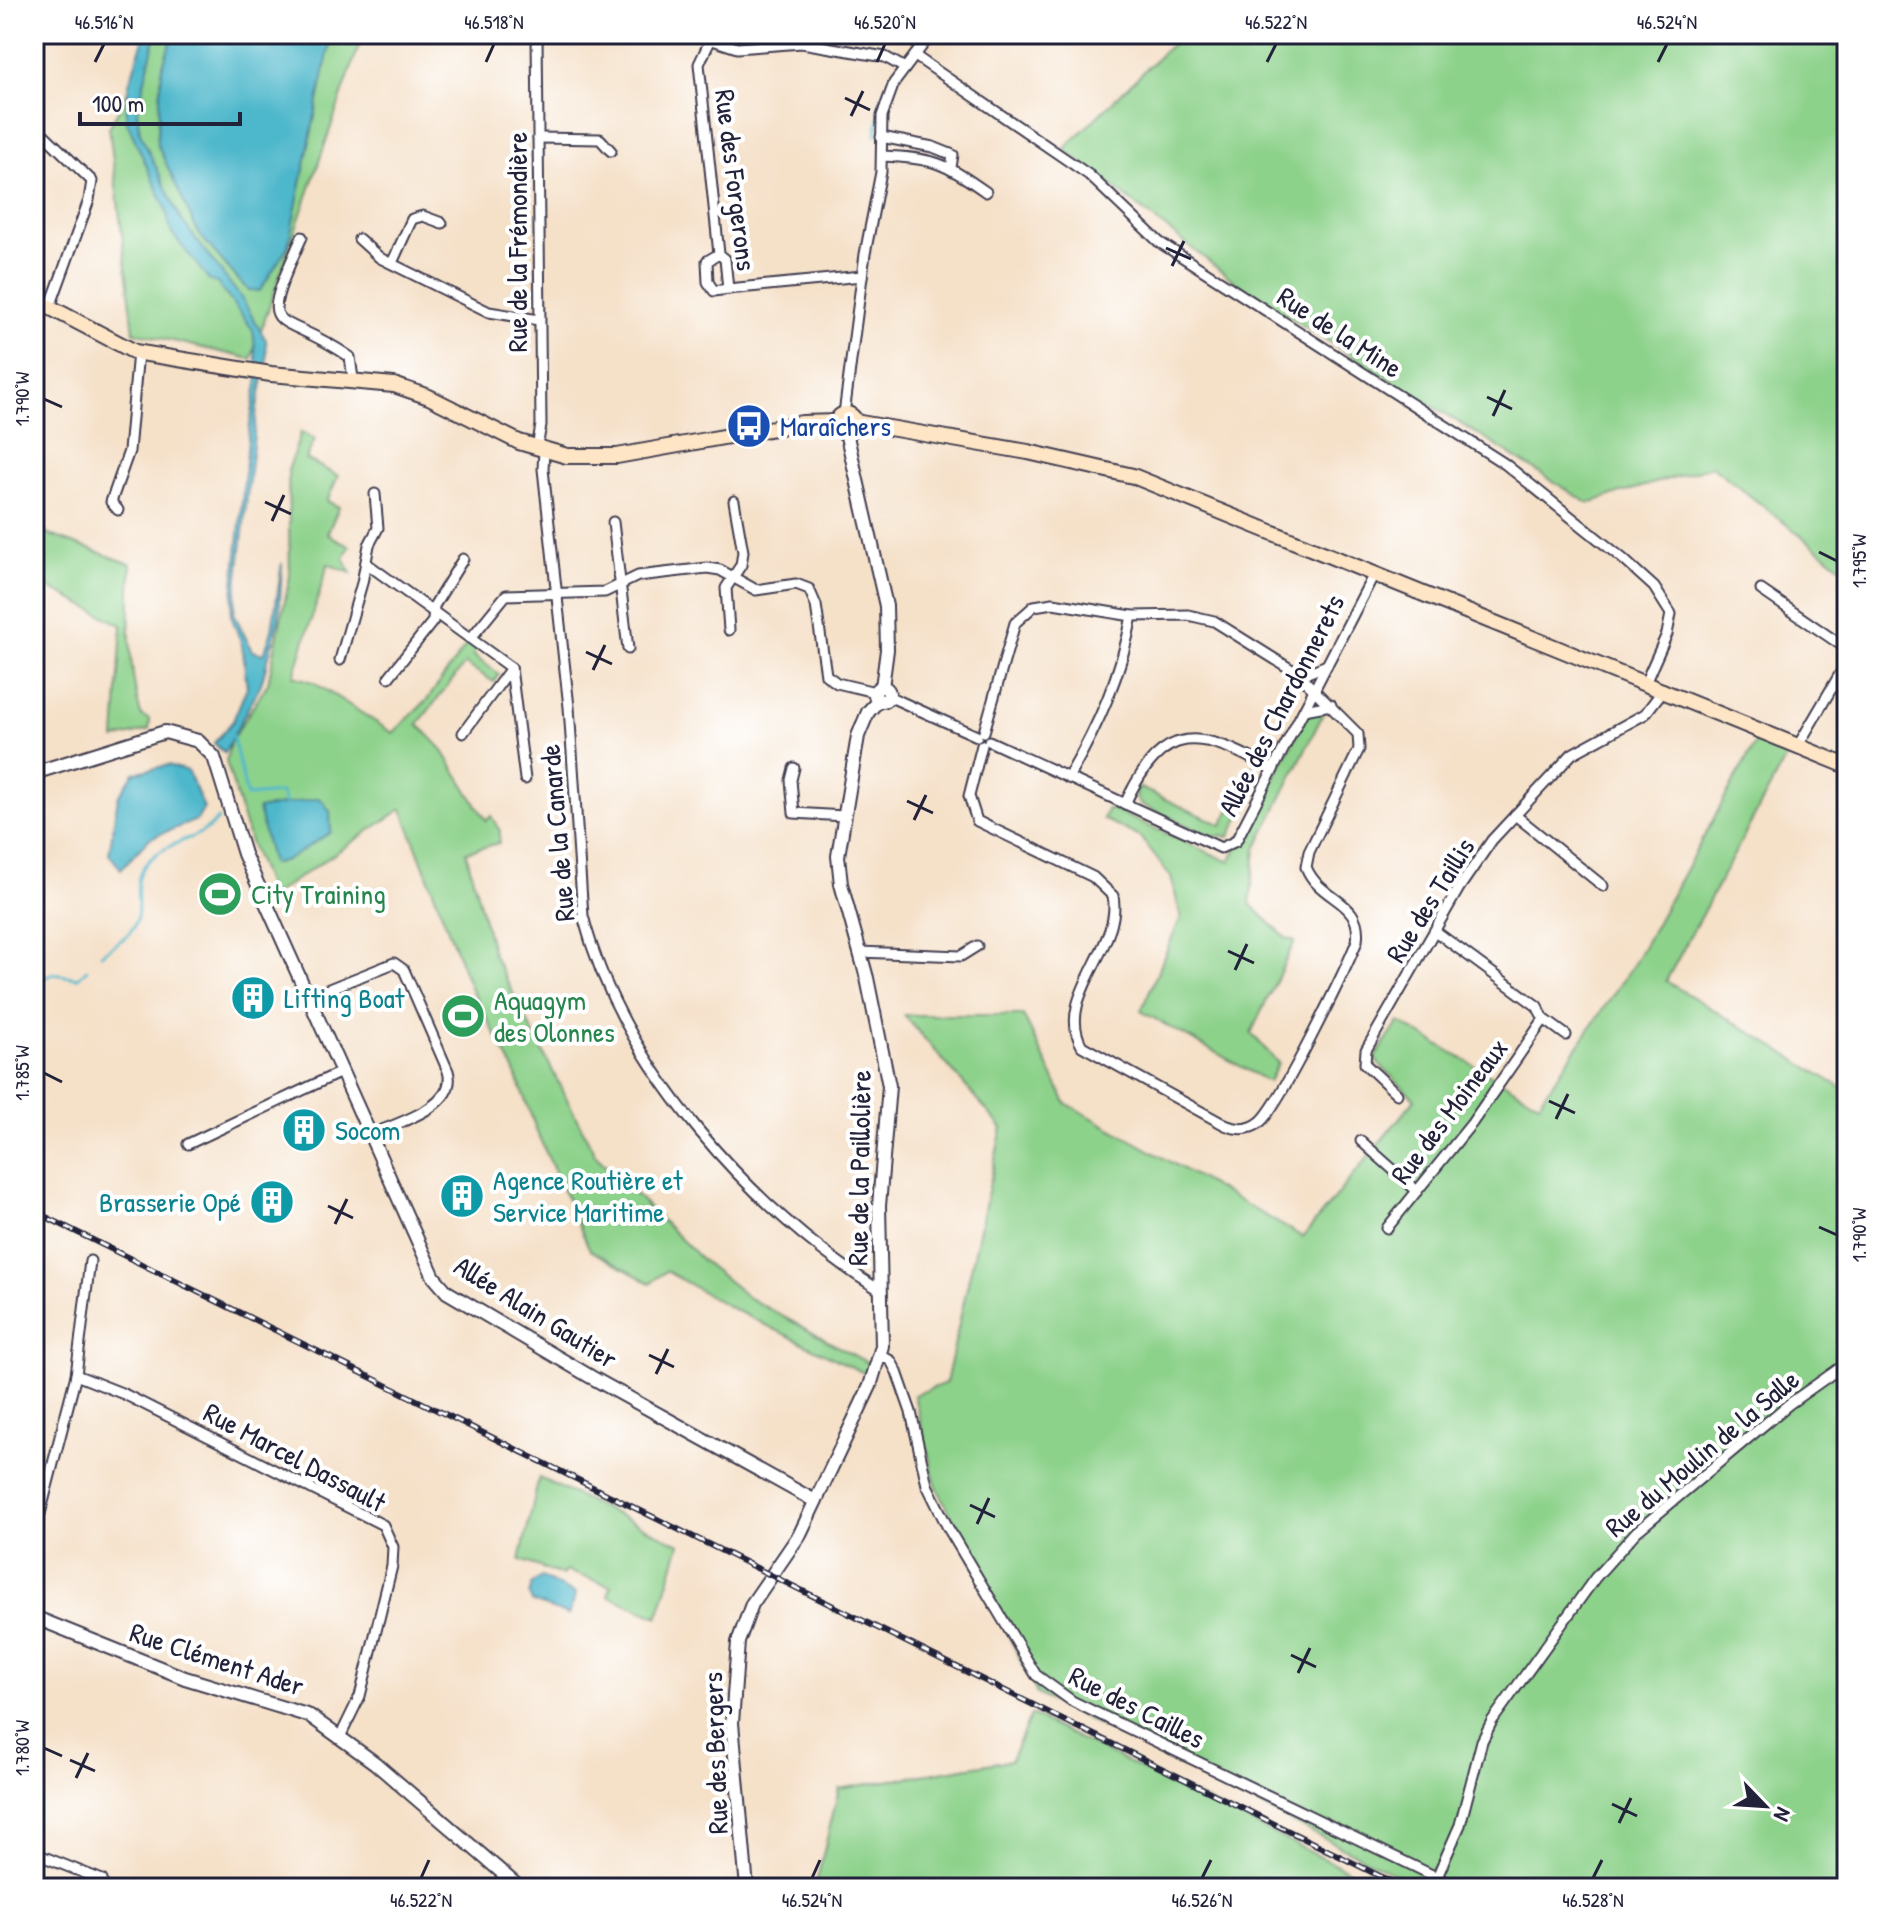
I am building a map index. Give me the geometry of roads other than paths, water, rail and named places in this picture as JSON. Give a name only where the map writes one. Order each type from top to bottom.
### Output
[{"type":"main road","points":[[39,303],[138,352],[271,374],[353,379],[410,390],[541,450],[589,458],[802,423],[845,423],[1028,452],[1133,476],[1646,681],[1847,766]]},
{"type":"street","name":"Rue de la Frémondière","points":[[537,34],[541,450]]},
{"type":"street","points":[[694,34],[737,48],[802,43],[901,65]]},
{"type":"street","points":[[845,423],[862,276],[882,156],[881,137],[887,98],[901,65],[915,56],[931,34]]},
{"type":"street","name":"Rue des Forgerons","points":[[710,41],[699,64],[719,254],[725,259],[728,289],[862,276]]},
{"type":"street","name":"Rue de la Mine","points":[[915,56],[1089,175],[1159,242],[1505,464],[1623,559],[1654,587],[1671,614],[1667,634],[1646,681]]},
{"type":"street","points":[[34,125],[89,175],[93,187],[39,303]]},
{"type":"street","points":[[881,137],[933,147],[953,155],[951,167]]},
{"type":"street","points":[[538,138],[600,139],[611,151]]},
{"type":"street","points":[[882,156],[926,158],[951,167],[986,192]]},
{"type":"street","points":[[392,263],[412,219],[423,216],[442,223]]},
{"type":"street","points":[[302,237],[276,295],[275,310],[286,325],[350,357],[353,379]]},
{"type":"street","points":[[359,239],[373,254],[500,316],[539,320]]},
{"type":"street","points":[[719,254],[707,261],[708,282],[714,291],[728,289]]},
{"type":"street","points":[[118,510],[111,502],[129,451],[138,352]]},
{"type":"street","name":"Rue de la Paillolière","points":[[771,1576],[800,1534],[870,1386],[880,1355],[879,1206],[889,1086],[838,869],[858,736],[868,712],[881,694],[887,650],[886,606],[845,423]]},
{"type":"street","name":"Rue de la Canarde","points":[[541,450],[583,916],[602,969],[636,1039],[661,1079],[732,1172],[840,1266],[881,1291]]},
{"type":"street","points":[[340,660],[369,545],[378,528],[375,494]]},
{"type":"street","points":[[729,630],[726,588],[741,565],[743,552],[734,501]]},
{"type":"street","points":[[613,522],[628,649]]},
{"type":"street","points":[[389,677],[433,621],[434,606],[463,559]]},
{"type":"street","points":[[366,563],[511,668],[525,779]]},
{"type":"street","points":[[471,638],[506,595],[605,592],[638,576],[707,568],[734,576],[744,587],[756,590],[796,584],[809,589],[816,605],[826,675],[837,683],[881,694],[1125,804],[1146,764],[1177,742],[1204,738],[1223,743],[1273,770]]},
{"type":"street","name":"Allée des Chardonnerets","points":[[1125,804],[1221,848],[1236,841],[1374,574]]},
{"type":"street","points":[[1761,590],[1847,649]]},
{"type":"street","points":[[1053,603],[1132,616],[1206,617],[1315,688],[1358,734],[1360,742],[1309,852],[1306,867],[1320,890],[1346,905],[1358,928],[1353,950],[1286,1081],[1259,1122],[1237,1128],[1082,1046],[1075,1020],[1111,926],[1113,896],[1101,881],[977,821],[969,796],[1011,632],[1028,610],[1053,603]]},
{"type":"street","points":[[1068,778],[1103,714],[1121,663],[1132,616]]},
{"type":"street","points":[[1799,744],[1847,662]]},
{"type":"street","points":[[1300,676],[1327,665]]},
{"type":"street","points":[[463,733],[511,668]]},
{"type":"street","name":"Rue des Taillis","points":[[1397,1094],[1365,1064],[1366,1050],[1472,867],[1572,754],[1645,714],[1664,689]]},
{"type":"street","points":[[1304,710],[1331,705]]},
{"type":"street","name":"Allée Alain Gautier","points":[[34,773],[165,732],[198,741],[220,770],[244,854],[434,1277],[447,1292],[591,1377],[815,1501]]},
{"type":"street","points":[[794,768],[791,780],[794,813],[844,816]]},
{"type":"street","points":[[1515,815],[1603,886]]},
{"type":"street","points":[[1435,931],[1537,1006],[1544,1019],[1566,1035]]},
{"type":"street","points":[[859,952],[961,956],[977,946]]},
{"type":"street","points":[[309,997],[394,963],[404,970],[448,1071],[451,1085],[442,1102],[370,1135]]},
{"type":"street","name":"Rue des Moineaux","points":[[1387,1228],[1472,1123],[1544,1019]]},
{"type":"street","points":[[188,1144],[341,1072]]},
{"type":"street","points":[[1361,1141],[1417,1191]]},
{"type":"street","points":[[34,1537],[76,1375],[90,1261]]},
{"type":"street","name":"Rue des Cailles","points":[[880,1355],[891,1361],[900,1380],[927,1485],[1019,1650],[1041,1681],[1065,1697],[1459,1888]]},
{"type":"street","name":"Rue du Moulin de la Salle","points":[[1437,1877],[1460,1825],[1482,1741],[1492,1721],[1595,1578],[1636,1532],[1789,1404],[1847,1363]]},
{"type":"street","name":"Rue Marcel Dassault","points":[[76,1375],[124,1394],[383,1525],[393,1547],[392,1566],[360,1696],[341,1735]]},
{"type":"street","name":"Rue des Bergers","points":[[747,1888],[736,1784],[732,1687],[744,1620],[771,1576]]},
{"type":"street","name":"Rue Clément Ader","points":[[34,1617],[185,1678],[292,1708],[341,1735],[520,1888]]},
{"type":"street","points":[[34,1853],[100,1884]]},
{"type":"water","points":[[145,34],[156,34],[137,112],[140,133],[180,218],[242,299],[266,340],[267,360],[257,408],[234,613],[252,651],[264,654],[272,630],[282,563],[279,619],[261,684],[224,753],[214,743],[233,721],[247,687],[242,645],[231,615],[249,430],[258,377],[253,330],[217,283],[210,281],[171,232],[166,209],[126,120],[128,87]]},
{"type":"water","points":[[173,34],[332,34],[288,246],[260,291],[249,290],[243,285],[198,233],[157,144],[162,68]]},
{"type":"water","points":[[168,765],[188,771],[204,808],[197,820],[150,838],[121,869],[109,854],[118,797],[134,773]]},
{"type":"water","points":[[320,798],[330,811],[331,832],[289,859],[272,864],[258,809]]},
{"type":"water","points":[[541,1577],[576,1594],[569,1615],[532,1602],[529,1595],[532,1584]]},
{"type":"waterway","points":[[902,62],[910,53]]},
{"type":"waterway","points":[[876,135],[883,94],[898,68]]},
{"type":"waterway","points":[[232,734],[247,796],[281,793],[285,804]]},
{"type":"waterway","points":[[101,954],[124,938],[134,926],[138,911],[138,880],[145,865],[153,856],[202,832],[218,819]]},
{"type":"waterway","points":[[34,981],[54,974],[78,978],[87,970]]},
{"type":"railway","points":[[34,1211],[1404,1888]]},
{"type":"place","name":"Maraîchers","points":[[749,426]]},
{"type":"place","name":"City Training","points":[[220,894]]},
{"type":"place","name":"Lifting Boat","points":[[253,998]]},
{"type":"place","name":"Aquagym des Olonnes","points":[[463,1016]]},
{"type":"place","name":"Socom","points":[[304,1130]]},
{"type":"place","name":"Agence Routière et Service Maritime","points":[[462,1196]]},
{"type":"place","name":"Brasserie Opé","points":[[272,1202]]}]
